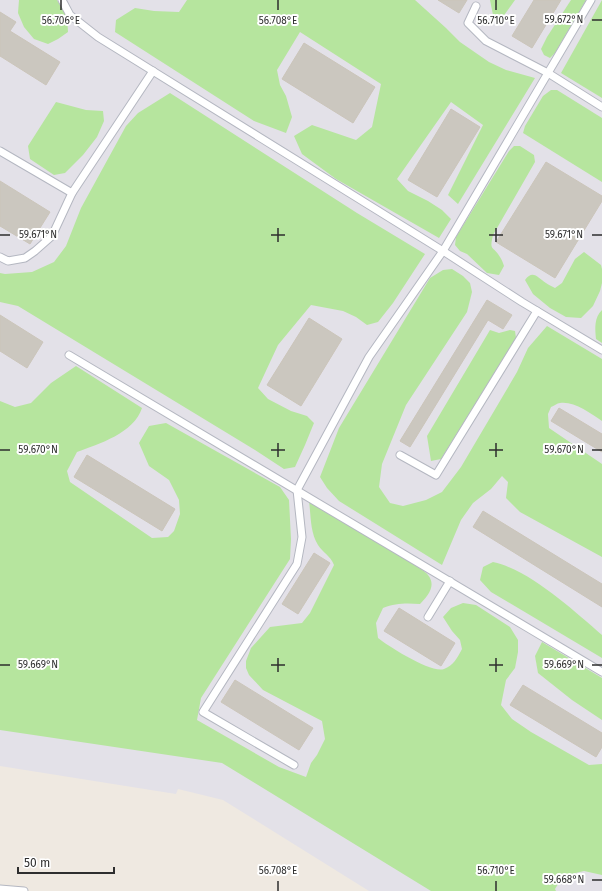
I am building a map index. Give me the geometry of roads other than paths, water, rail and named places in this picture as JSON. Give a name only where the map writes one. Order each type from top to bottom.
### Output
[{"type":"lane","points":[[62,0],[70,15],[98,37],[602,350]]},
{"type":"lane","points":[[294,765],[203,712],[297,564],[302,537],[297,490],[368,358],[443,251],[591,0]]},
{"type":"lane","points":[[476,6],[468,23],[486,40],[548,73],[602,107]]},
{"type":"lane","points":[[0,257],[8,261],[26,258],[36,252],[52,236],[72,193],[152,71]]},
{"type":"lane","points":[[0,151],[72,193]]},
{"type":"lane","points":[[400,455],[436,475],[537,311]]},
{"type":"lane","points":[[69,355],[602,672]]},
{"type":"lane","points":[[428,617],[450,581]]},
{"type":"lane","points":[[0,889],[24,891]]}]
